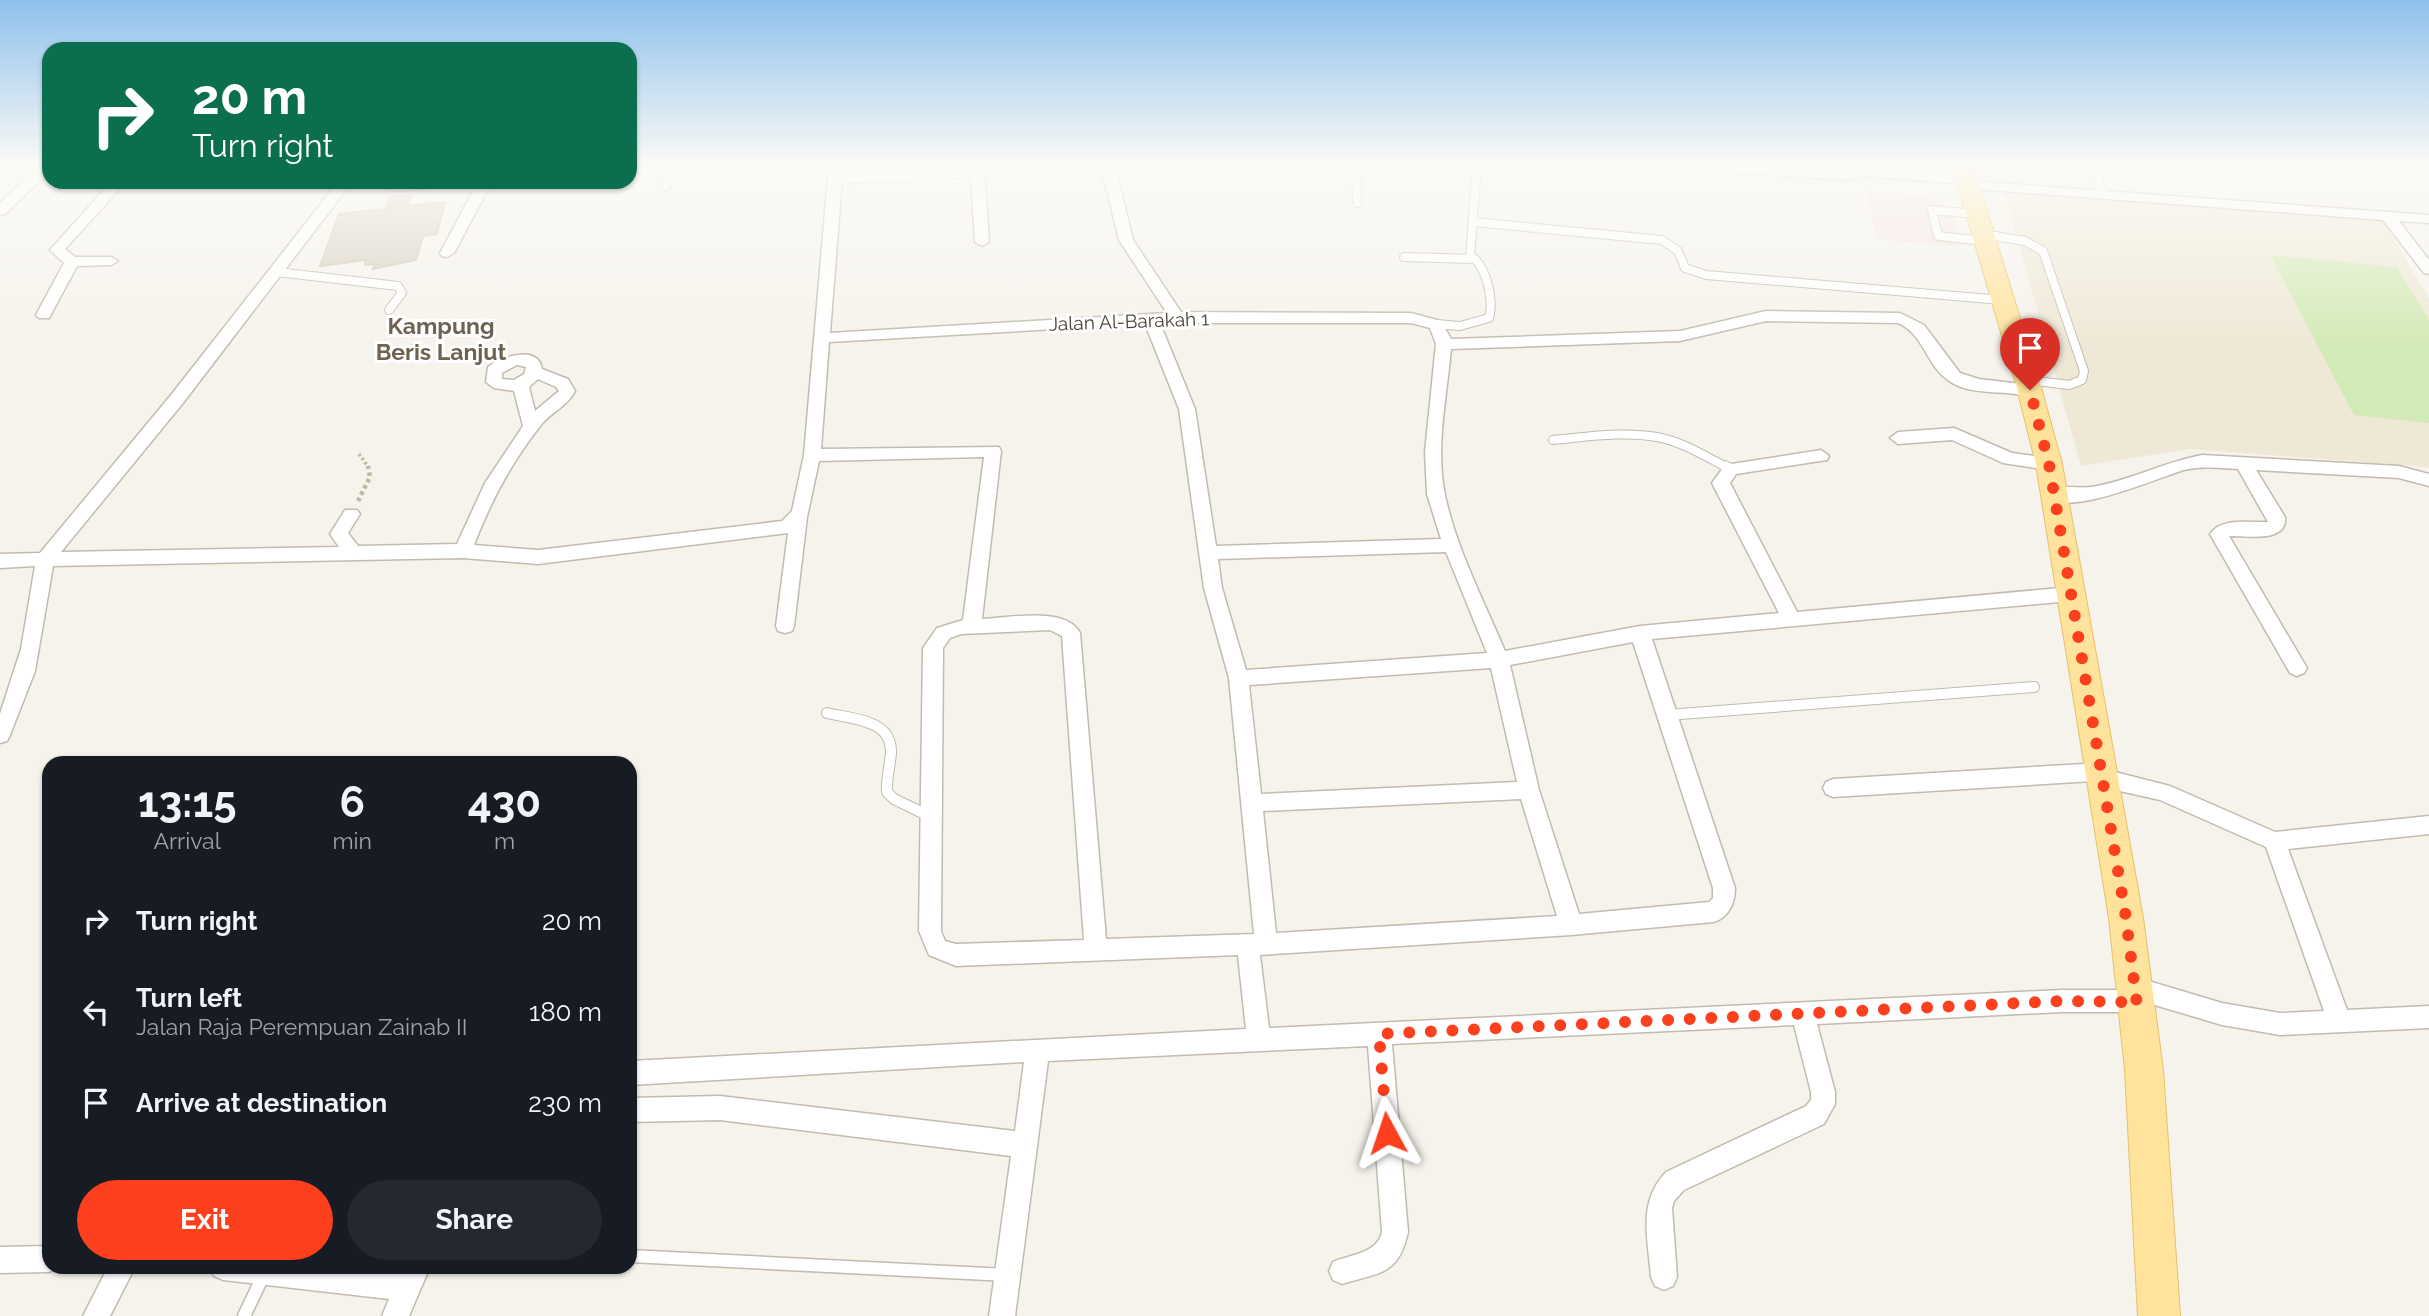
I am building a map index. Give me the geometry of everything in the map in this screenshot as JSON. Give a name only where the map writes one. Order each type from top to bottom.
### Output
[{"type":"main road","points":[[1981,227],[2028,385],[2051,479],[2126,918],[2136,997],[2160,1316]]},
{"type":"street","points":[[76,227],[57,247],[58,252],[72,262],[111,261]]},
{"type":"street","points":[[0,735],[17,702],[35,637],[46,559],[311,227]]},
{"type":"street","points":[[447,253],[461,227]]},
{"type":"street","points":[[785,626],[799,518],[812,455],[830,227]]},
{"type":"street","points":[[981,227],[982,242]]},
{"type":"street","points":[[1123,227],[1126,240],[1177,317]]},
{"type":"street","points":[[2396,227],[2429,270]]},
{"type":"street","points":[[44,315],[72,262]]},
{"type":"street","points":[[1444,344],[1680,336],[1766,316],[1900,318],[1918,326],[1955,378],[1968,382],[2028,385]]},
{"type":"street","name":"Jalan Al-Barakah 1","points":[[821,338],[1177,317],[1411,318],[1436,324]]},
{"type":"street","points":[[1151,319],[1187,409],[1213,588],[1239,678],[1251,803],[1259,1040]]},
{"type":"street","points":[[1436,324],[1444,344],[1433,452],[1436,494],[1452,545],[1499,660],[1530,790],[1571,925]]},
{"type":"street","points":[[522,359],[534,365],[535,372],[520,384],[507,386],[497,384],[492,374],[503,364],[522,359]]},
{"type":"street","points":[[463,551],[479,507],[531,426],[538,417],[564,397],[567,391],[562,383],[535,372]]},
{"type":"street","points":[[520,384],[531,426]]},
{"type":"street","points":[[1898,438],[1954,434],[2051,479],[2066,496],[2092,492],[2192,463],[2242,462],[2399,472],[2429,480]]},
{"type":"street","points":[[812,455],[993,451],[972,626]]},
{"type":"street","points":[[1792,620],[1723,489],[1723,478],[1731,469],[1821,456]]},
{"type":"street","points":[[2242,462],[2276,517],[2277,525],[2272,529],[2226,530],[2219,534],[2297,668]]},
{"type":"street","points":[[351,514],[339,534],[353,553]]},
{"type":"street","points":[[0,561],[463,551],[538,557],[778,529],[799,518]]},
{"type":"street","points":[[1207,553],[1452,545]]},
{"type":"street","points":[[1239,678],[1499,660],[1640,633],[2071,594]]},
{"type":"street","points":[[1096,950],[1071,633],[1066,627],[1050,623],[972,626],[947,630],[935,642],[933,648],[930,931],[937,948],[956,955],[1096,950],[1257,944],[1571,925],[1714,912],[1725,897],[1724,888],[1640,633]]},
{"type":"street","points":[[1833,788],[2102,775],[2162,792],[2274,841],[2429,825]]},
{"type":"street","points":[[1251,803],[1530,790]]},
{"type":"street","points":[[2274,841],[2339,1021]]},
{"type":"street","points":[[637,1073],[1038,1050],[2090,1000],[2124,1002],[2136,997],[2280,1024],[2429,1017]]},
{"type":"street","points":[[1664,1277],[1659,1208],[1663,1194],[1675,1181],[1815,1115],[1823,1104],[1823,1092],[1803,1014]]},
{"type":"street","points":[[1342,1271],[1378,1260],[1391,1250],[1395,1232],[1379,1034]]},
{"type":"street","points":[[1002,1316],[1038,1050]]},
{"type":"street","points":[[637,1110],[720,1108],[1025,1145]]},
{"type":"street","points":[[0,1260],[42,1259]]},
{"type":"street","points":[[96,1316],[118,1274]]},
{"type":"street","points":[[324,1274],[412,1277],[395,1316]]},
{"type":"lane","points":[[1470,257],[1473,227]]},
{"type":"lane","points":[[1530,227],[1662,240],[1678,251],[1685,268],[1706,275],[2003,300]]},
{"type":"lane","points":[[1936,227],[1938,236],[1947,227]]},
{"type":"lane","points":[[2007,227],[2043,251],[2084,371],[2082,380],[2069,385],[2028,385]]},
{"type":"lane","points":[[1404,257],[1470,257],[1482,266],[1492,308],[1489,318],[1460,326],[1436,324]]},
{"type":"lane","points":[[277,272],[398,286],[402,293],[389,310]]},
{"type":"lane","points":[[1552,440],[1634,434],[1658,437],[1695,450],[1731,469]]},
{"type":"lane","points":[[1667,715],[2034,687]]},
{"type":"lane","points":[[827,713],[876,725],[886,733],[890,742],[887,792],[894,799],[931,817]]},
{"type":"lane","points":[[637,1256],[1008,1275]]},
{"type":"lane","points":[[244,1316],[264,1274]]},
{"type":"path","points":[[351,514],[372,474],[371,467],[359,454]]},
{"type":"shaded area","points":[[1874,227],[1956,227],[1962,247],[1877,239]]},
{"type":"shaded area","points":[[2014,227],[2387,227],[2429,299],[2429,467],[2189,449],[2081,466]]},
{"type":"green space","points":[[2270,255],[2397,267],[2429,320],[2429,423],[2354,415]]},
{"type":"building","points":[[334,227],[439,227],[437,234],[423,236],[416,260],[373,269],[375,264],[365,265],[366,260],[320,266]]},
{"type":"district","name":"Kampung Beris Lanjut","points":[[441,338]]},
{"type":"route","points":[[1387,1133],[1379,1034],[2062,1001],[2090,1000],[2137,1005],[2126,918],[2049,464],[2030,390]]}]
